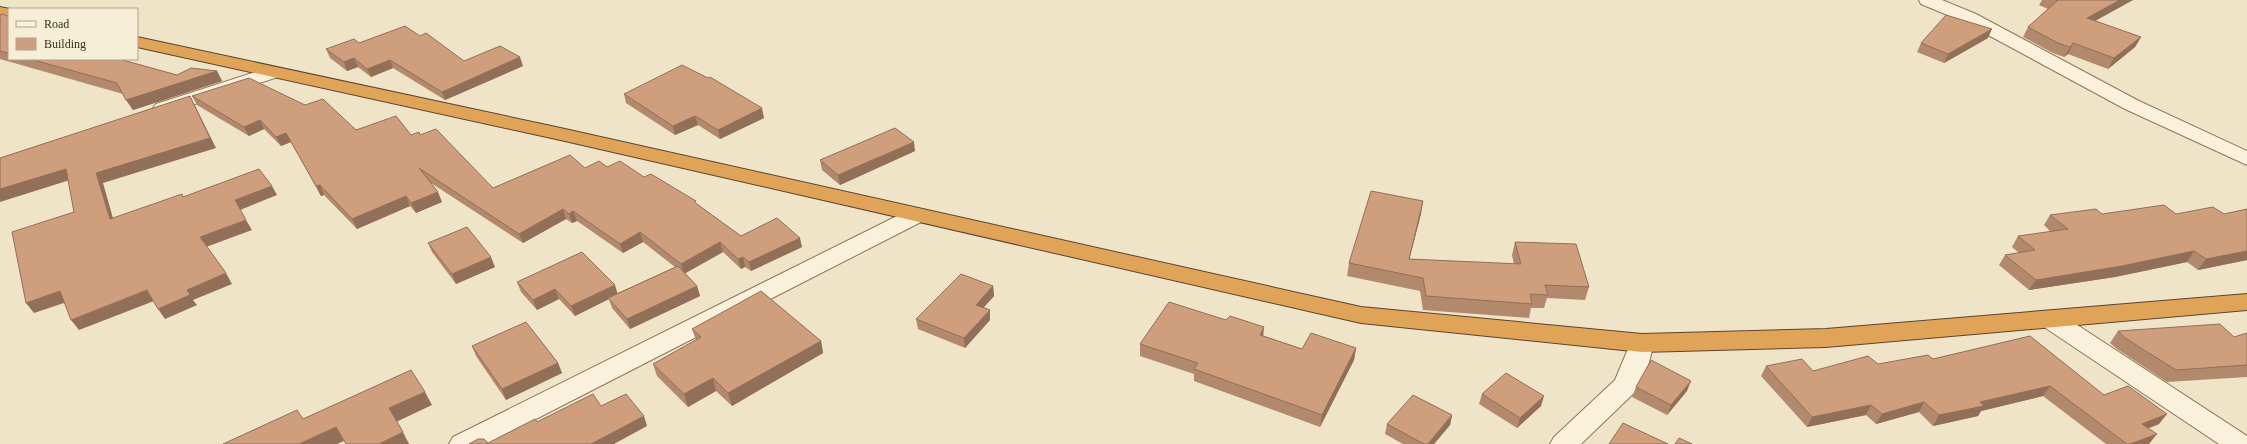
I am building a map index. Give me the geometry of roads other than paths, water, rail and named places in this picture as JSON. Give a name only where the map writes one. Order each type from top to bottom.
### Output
[{"type":"highway","points":[[138,42],[271,73],[556,133],[915,216],[1361,315],[1642,343],[1826,338],[2247,302]]},
{"type":"street","points":[[1927,0],[1970,18],[2132,105],[2247,159]]},
{"type":"street","points":[[143,115],[271,73]]},
{"type":"street","points":[[463,444],[915,216]]},
{"type":"street","points":[[2050,319],[2239,444]]},
{"type":"street","points":[[1564,444],[1625,386],[1635,366],[1642,343]]}]
